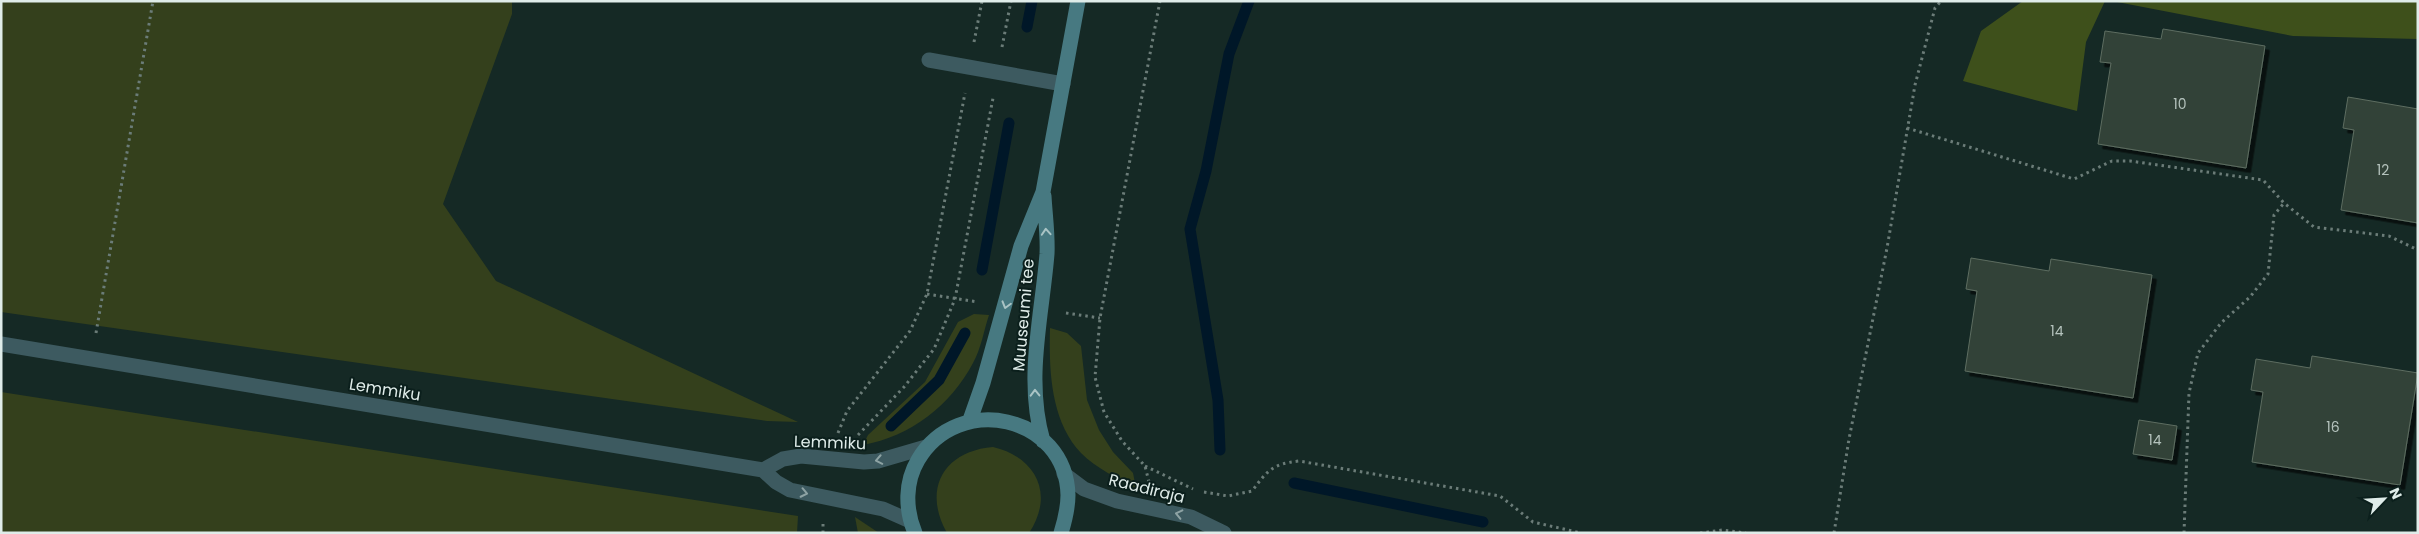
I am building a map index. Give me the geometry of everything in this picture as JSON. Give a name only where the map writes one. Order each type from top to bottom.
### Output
[{"type":"street","name":"Muuseumi tee","points":[[970,420],[983,383],[1022,246],[1043,192],[1078,1]]},
{"type":"street","points":[[929,60],[1063,84]]},
{"type":"street","name":"Muuseumi tee","points":[[1043,192],[1047,252],[1035,376],[1035,405],[1043,441]]},
{"type":"street","name":"Lemmiku","points":[[1,344],[763,470],[776,482],[790,490],[883,509],[912,527]]},
{"type":"street","name":"Muuseumi tee","points":[[912,527],[907,495],[912,470],[926,447],[946,430],[970,420],[996,419],[1021,426],[1043,441],[1056,456],[1064,474],[1068,494],[1066,514],[1061,533]]},
{"type":"street","name":"Lemmiku","points":[[763,470],[783,459],[801,456],[864,462],[878,461],[926,447]]},
{"type":"street","name":"Raadiraja","points":[[1064,474],[1084,489],[1117,501],[1191,517],[1224,533]]},
{"type":"path","points":[[91,358],[153,1]]},
{"type":"path","points":[[834,440],[847,411],[910,331],[927,294],[982,1]]},
{"type":"path","points":[[857,437],[904,387],[934,349],[955,299],[1011,1]]},
{"type":"path","points":[[1160,1],[1100,318],[1096,376],[1104,412],[1122,441],[1145,466],[1197,490],[1228,496],[1252,491],[1268,470],[1280,463],[1299,460],[1500,496],[1533,522],[1582,533]]},
{"type":"path","points":[[1834,533],[1849,439],[1887,248],[1915,84],[1935,8],[1941,1]]},
{"type":"path","points":[[1908,128],[2074,179],[2112,162],[2130,161],[2263,180],[2284,203],[2314,227],[2389,236],[2418,250]]},
{"type":"path","points":[[2184,533],[2189,393],[2198,353],[2221,323],[2250,297],[2268,274],[2274,216],[2284,203]]},
{"type":"path","points":[[927,294],[955,299]]},
{"type":"path","points":[[1145,466],[1150,490]]},
{"type":"path","points":[[1700,533],[1722,530],[1746,533]]},
{"type":"green space","points":[[1,1],[512,1],[512,14],[443,204],[496,281],[798,422],[767,421],[1,312]]},
{"type":"green space","points":[[2023,1],[2105,1],[2086,42],[2077,111],[1963,81],[1981,31]]},
{"type":"green space","points":[[2112,1],[2418,1],[2418,39],[2293,36]]},
{"type":"green space","points":[[974,314],[989,315],[976,358],[953,393],[927,417],[913,426],[881,441],[863,445],[868,435],[925,382],[958,322]]},
{"type":"green space","points":[[1050,328],[1067,333],[1081,346],[1087,400],[1099,430],[1113,452],[1133,473],[1136,488],[1093,463],[1081,453],[1071,440],[1057,410],[1054,394],[1051,377]]},
{"type":"green space","points":[[1,392],[798,516],[797,533],[1,533]]},
{"type":"green space","points":[[993,447],[1008,452],[1020,459],[1030,468],[1037,479],[1040,491],[1040,505],[1037,519],[1029,533],[947,533],[940,517],[937,502],[938,488],[942,475],[950,464],[962,456],[976,450]]},
{"type":"green space","points":[[855,517],[879,533],[858,533]]},
{"type":"building","points":[[2163,29],[2265,46],[2246,168],[2098,144],[2111,63],[2100,62],[2105,31],[2161,39]]},
{"type":"building","points":[[2348,97],[2418,109],[2418,223],[2341,210],[2354,130],[2343,128]]},
{"type":"building","points":[[1971,258],[2049,271],[2051,259],[2152,275],[2133,398],[1965,371],[1977,291],[1966,289]]},
{"type":"building","points":[[2312,356],[2418,373],[2400,485],[2252,462],[2263,392],[2251,390],[2256,359],[2310,368]]},
{"type":"building","points":[[2139,420],[2177,426],[2172,460],[2133,454]]},
{"type":"waterway","points":[[1027,27],[1032,1]]},
{"type":"waterway","points":[[1220,450],[1218,400],[1190,229],[1206,171],[1229,54],[1249,1]]},
{"type":"waterway","points":[[982,270],[1009,123]]},
{"type":"waterway","points":[[891,426],[939,380],[965,333]]},
{"type":"waterway","points":[[1294,483],[1483,522]]}]
